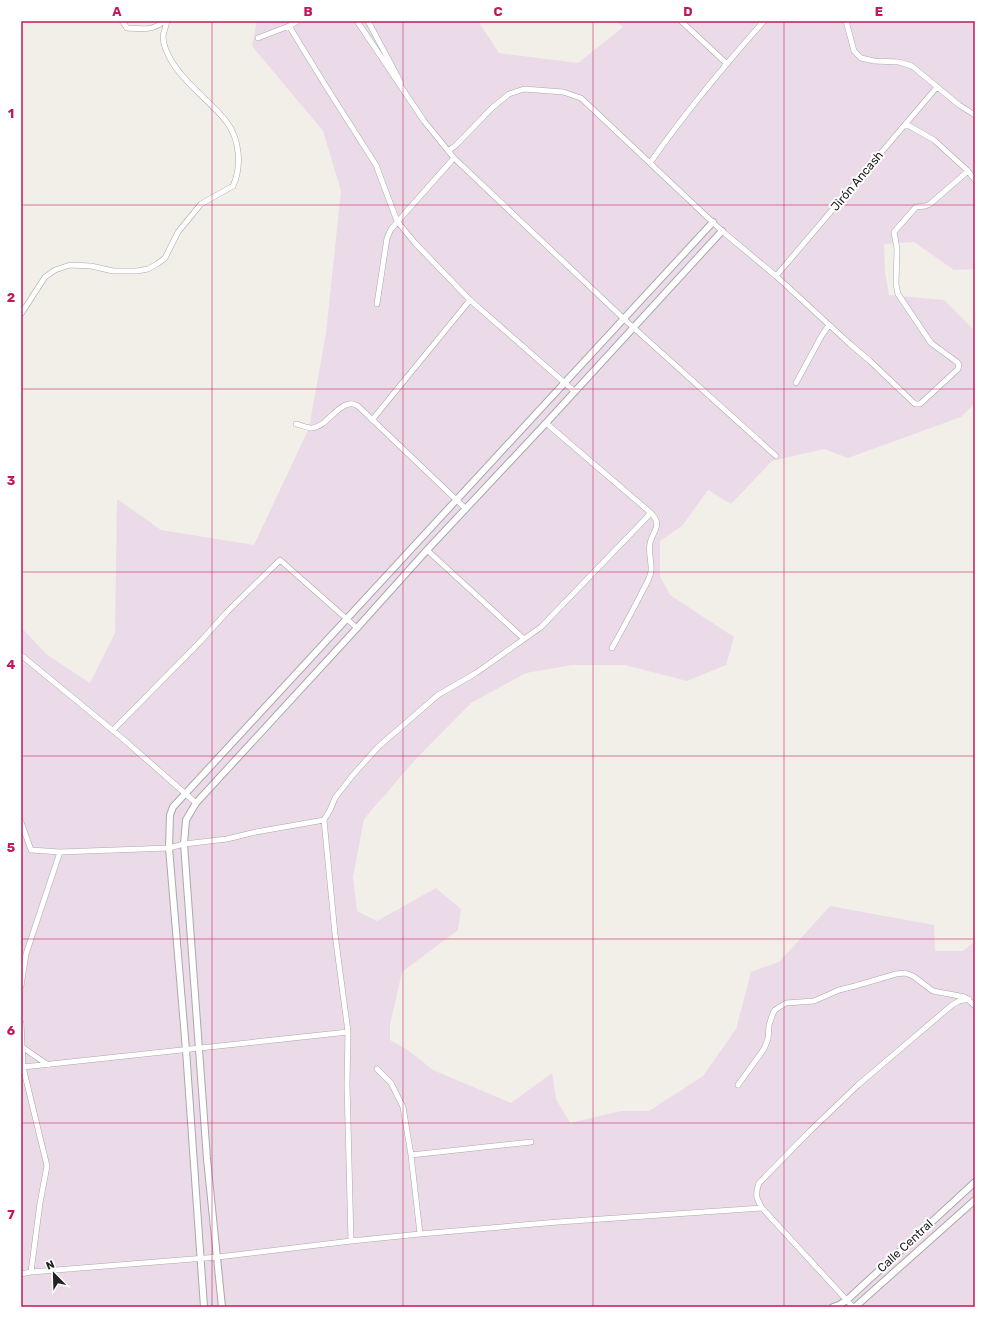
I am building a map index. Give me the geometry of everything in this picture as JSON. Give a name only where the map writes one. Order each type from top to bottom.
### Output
[{"type":"street","points":[[122,21],[127,28],[147,29],[158,27],[164,21]]},
{"type":"street","points":[[21,314],[45,277],[55,270],[70,265],[91,266],[113,271],[137,271],[148,269],[157,264],[164,258],[178,232],[201,204],[233,186],[238,169],[239,156],[234,136],[227,122],[182,77],[167,54],[163,36],[167,21]]},
{"type":"street","points":[[258,38],[298,21]]},
{"type":"street","points":[[357,21],[413,105],[454,158],[633,327],[776,456]]},
{"type":"street","points":[[368,21],[413,105]]},
{"type":"street","points":[[681,21],[726,63]]},
{"type":"street","points":[[650,163],[673,130],[726,63],[764,21]]},
{"type":"street","points":[[846,21],[854,51],[860,58],[874,61],[899,62],[912,66],[959,105],[975,115]]},
{"type":"street","points":[[289,26],[376,165],[397,221],[415,243],[470,300],[574,391]]},
{"type":"street","name":"Jirón Ancash","points":[[776,276],[937,87]]},
{"type":"street","points":[[448,151],[455,146],[493,107],[509,94],[524,89],[563,92],[581,98],[722,231],[776,276],[915,404],[920,404],[958,369],[959,365],[931,343],[898,294],[896,284],[897,250],[894,232],[916,206],[925,206],[930,204],[968,171]]},
{"type":"street","points":[[906,124],[934,140],[968,171],[975,180]]},
{"type":"street","points":[[377,304],[387,238],[391,229],[454,158]]},
{"type":"street","points":[[204,1307],[186,1050],[169,848],[170,815],[173,807],[713,222]]},
{"type":"street","points":[[222,1307],[207,1159],[198,1048],[184,844],[186,820],[196,803],[427,550],[722,231]]},
{"type":"street","points":[[372,420],[470,300]]},
{"type":"street","points":[[796,383],[822,335],[830,325]]},
{"type":"street","points":[[296,424],[312,428],[348,404],[358,406],[466,509]]},
{"type":"street","points":[[546,422],[657,519],[658,523],[650,543],[650,578],[612,648]]},
{"type":"street","points":[[351,1241],[347,1084],[348,1032],[335,934],[324,820],[335,798],[378,747],[438,695],[476,673],[541,627],[651,513]]},
{"type":"street","points":[[427,550],[524,639]]},
{"type":"street","points":[[113,730],[199,643],[227,612],[280,560],[357,628]]},
{"type":"street","points":[[21,655],[113,730],[196,803]]},
{"type":"street","points":[[21,822],[31,850],[60,852],[169,848],[184,844],[226,839],[324,820]]},
{"type":"street","points":[[21,986],[26,954],[60,852]]},
{"type":"street","points":[[738,1085],[764,1049],[768,1039],[770,1021],[773,1013],[786,1003],[814,1000],[839,990],[896,974],[905,973],[912,976],[933,991],[961,995],[969,999],[975,1006]]},
{"type":"street","points":[[854,1307],[762,1208],[757,1199],[756,1192],[759,1184],[810,1130],[858,1085],[952,1005],[959,1001],[969,999]]},
{"type":"street","points":[[21,1023],[23,1067],[47,1166],[40,1203],[31,1272]]},
{"type":"street","points":[[23,1067],[348,1032]]},
{"type":"street","points":[[22,1050],[48,1064]]},
{"type":"street","points":[[377,1069],[391,1083],[403,1107],[411,1155],[420,1234]]},
{"type":"street","points":[[411,1155],[531,1142]]},
{"type":"street","name":"Calle Central","points":[[833,1307],[846,1300],[975,1182]]},
{"type":"street","name":"Calle Central","points":[[854,1307],[975,1200]]},
{"type":"street","points":[[21,1274],[218,1257],[420,1234],[558,1222],[762,1208]]},
{"type":"shaded area","points":[[257,21],[478,21],[499,53],[578,63],[623,27],[615,21],[975,21],[975,269],[954,270],[914,242],[884,244],[885,272],[889,295],[944,300],[975,331],[975,403],[961,417],[848,458],[824,449],[772,461],[731,504],[708,490],[682,526],[660,541],[660,576],[670,595],[734,637],[726,665],[687,681],[625,665],[572,665],[526,673],[471,703],[415,760],[364,819],[353,877],[357,911],[377,921],[436,888],[461,909],[458,930],[402,972],[390,1025],[390,1040],[408,1050],[433,1070],[511,1103],[552,1073],[556,1099],[570,1123],[621,1111],[649,1111],[703,1076],[736,1029],[751,972],[779,962],[830,906],[934,925],[935,951],[963,951],[975,941],[975,1307],[21,1307],[21,1112],[23,1105],[21,1102],[21,627],[46,654],[90,683],[115,633],[117,499],[161,530],[254,545],[309,428],[326,333],[341,191],[323,131],[252,46]]}]
